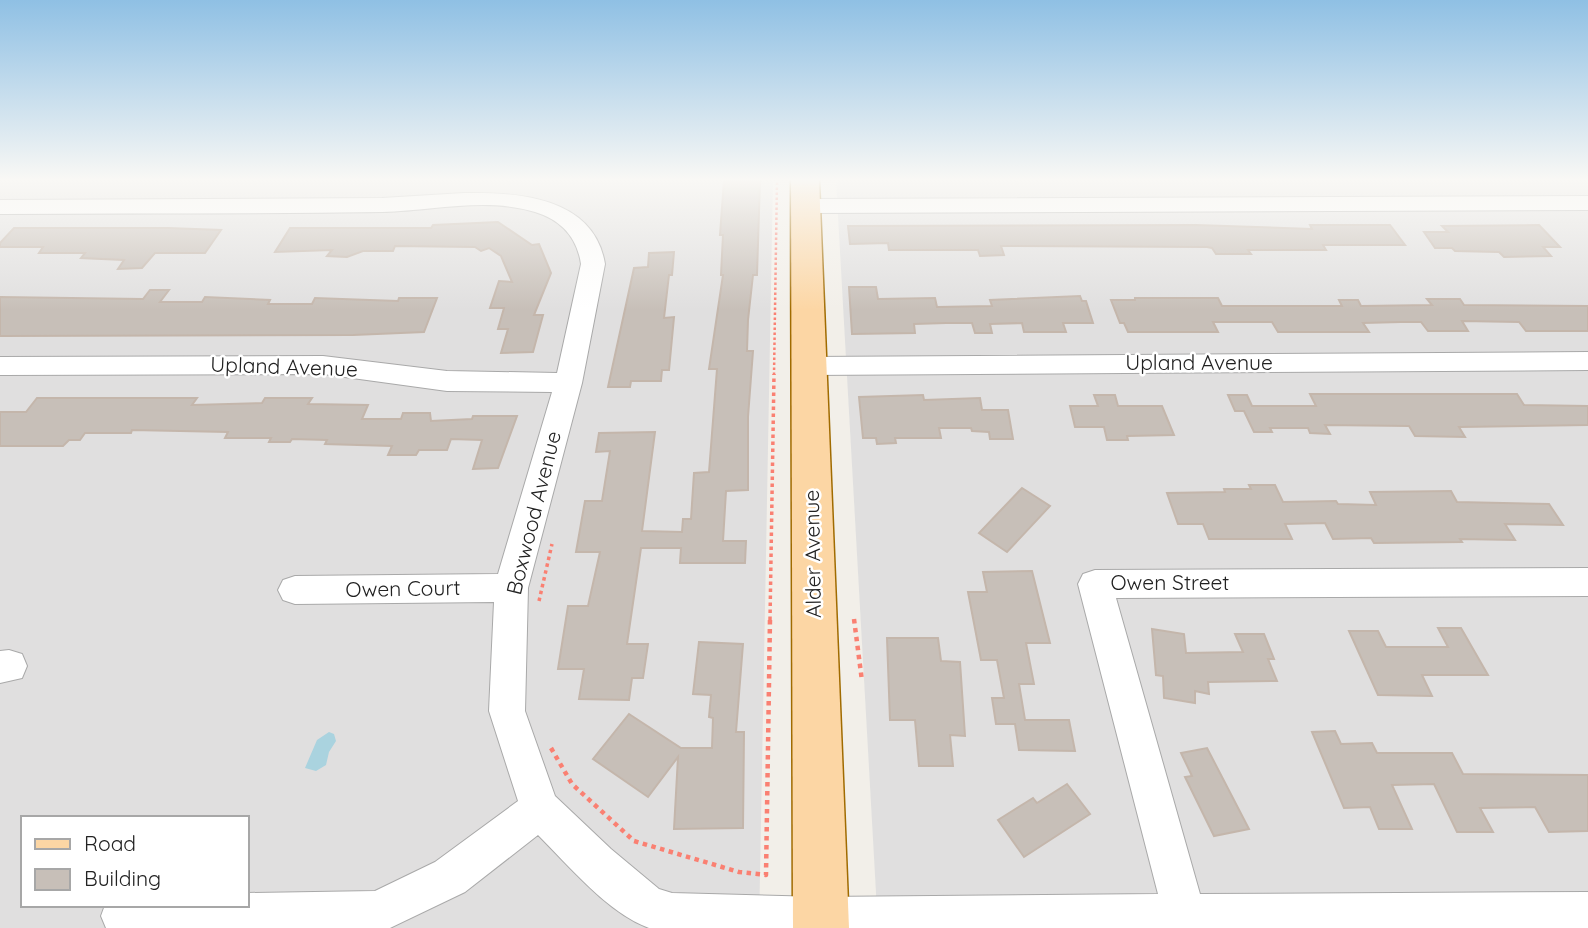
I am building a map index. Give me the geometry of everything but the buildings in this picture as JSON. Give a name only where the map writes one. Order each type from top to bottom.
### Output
[{"type":"main road","name":"Alder Avenue","points":[[799,223],[809,366],[821,923]]},
{"type":"street","name":"Boxwood Avenue","points":[[540,809],[507,711],[524,597],[593,264],[593,252],[587,239],[573,223]]},
{"type":"street","name":"Upland Avenue","points":[[809,366],[1588,361]]},
{"type":"street","name":"Upland Avenue","points":[[0,366],[323,365],[447,382],[568,383]]},
{"type":"street","name":"Owen Street","points":[[1185,915],[1095,584],[1588,582]]},
{"type":"street","name":"Owen Court","points":[[295,590],[524,597]]},
{"type":"street","points":[[122,916],[377,912],[450,877],[540,809],[596,864],[647,906],[672,914],[821,923],[1185,915],[1588,913]]},
{"type":"path","points":[[546,740],[572,783],[634,841],[739,872],[766,875],[794,223]]},
{"type":"path","points":[[524,597],[553,539]]},
{"type":"path","points":[[854,618],[862,681]]},
{"type":"shaded area","points":[[0,223],[772,223],[759,928],[0,928]]},
{"type":"shaded area","points":[[838,223],[1588,223],[1588,928],[878,928]]},
{"type":"water","points":[[329,732],[334,734],[336,741],[329,752],[326,765],[316,771],[305,768],[317,740]]}]
